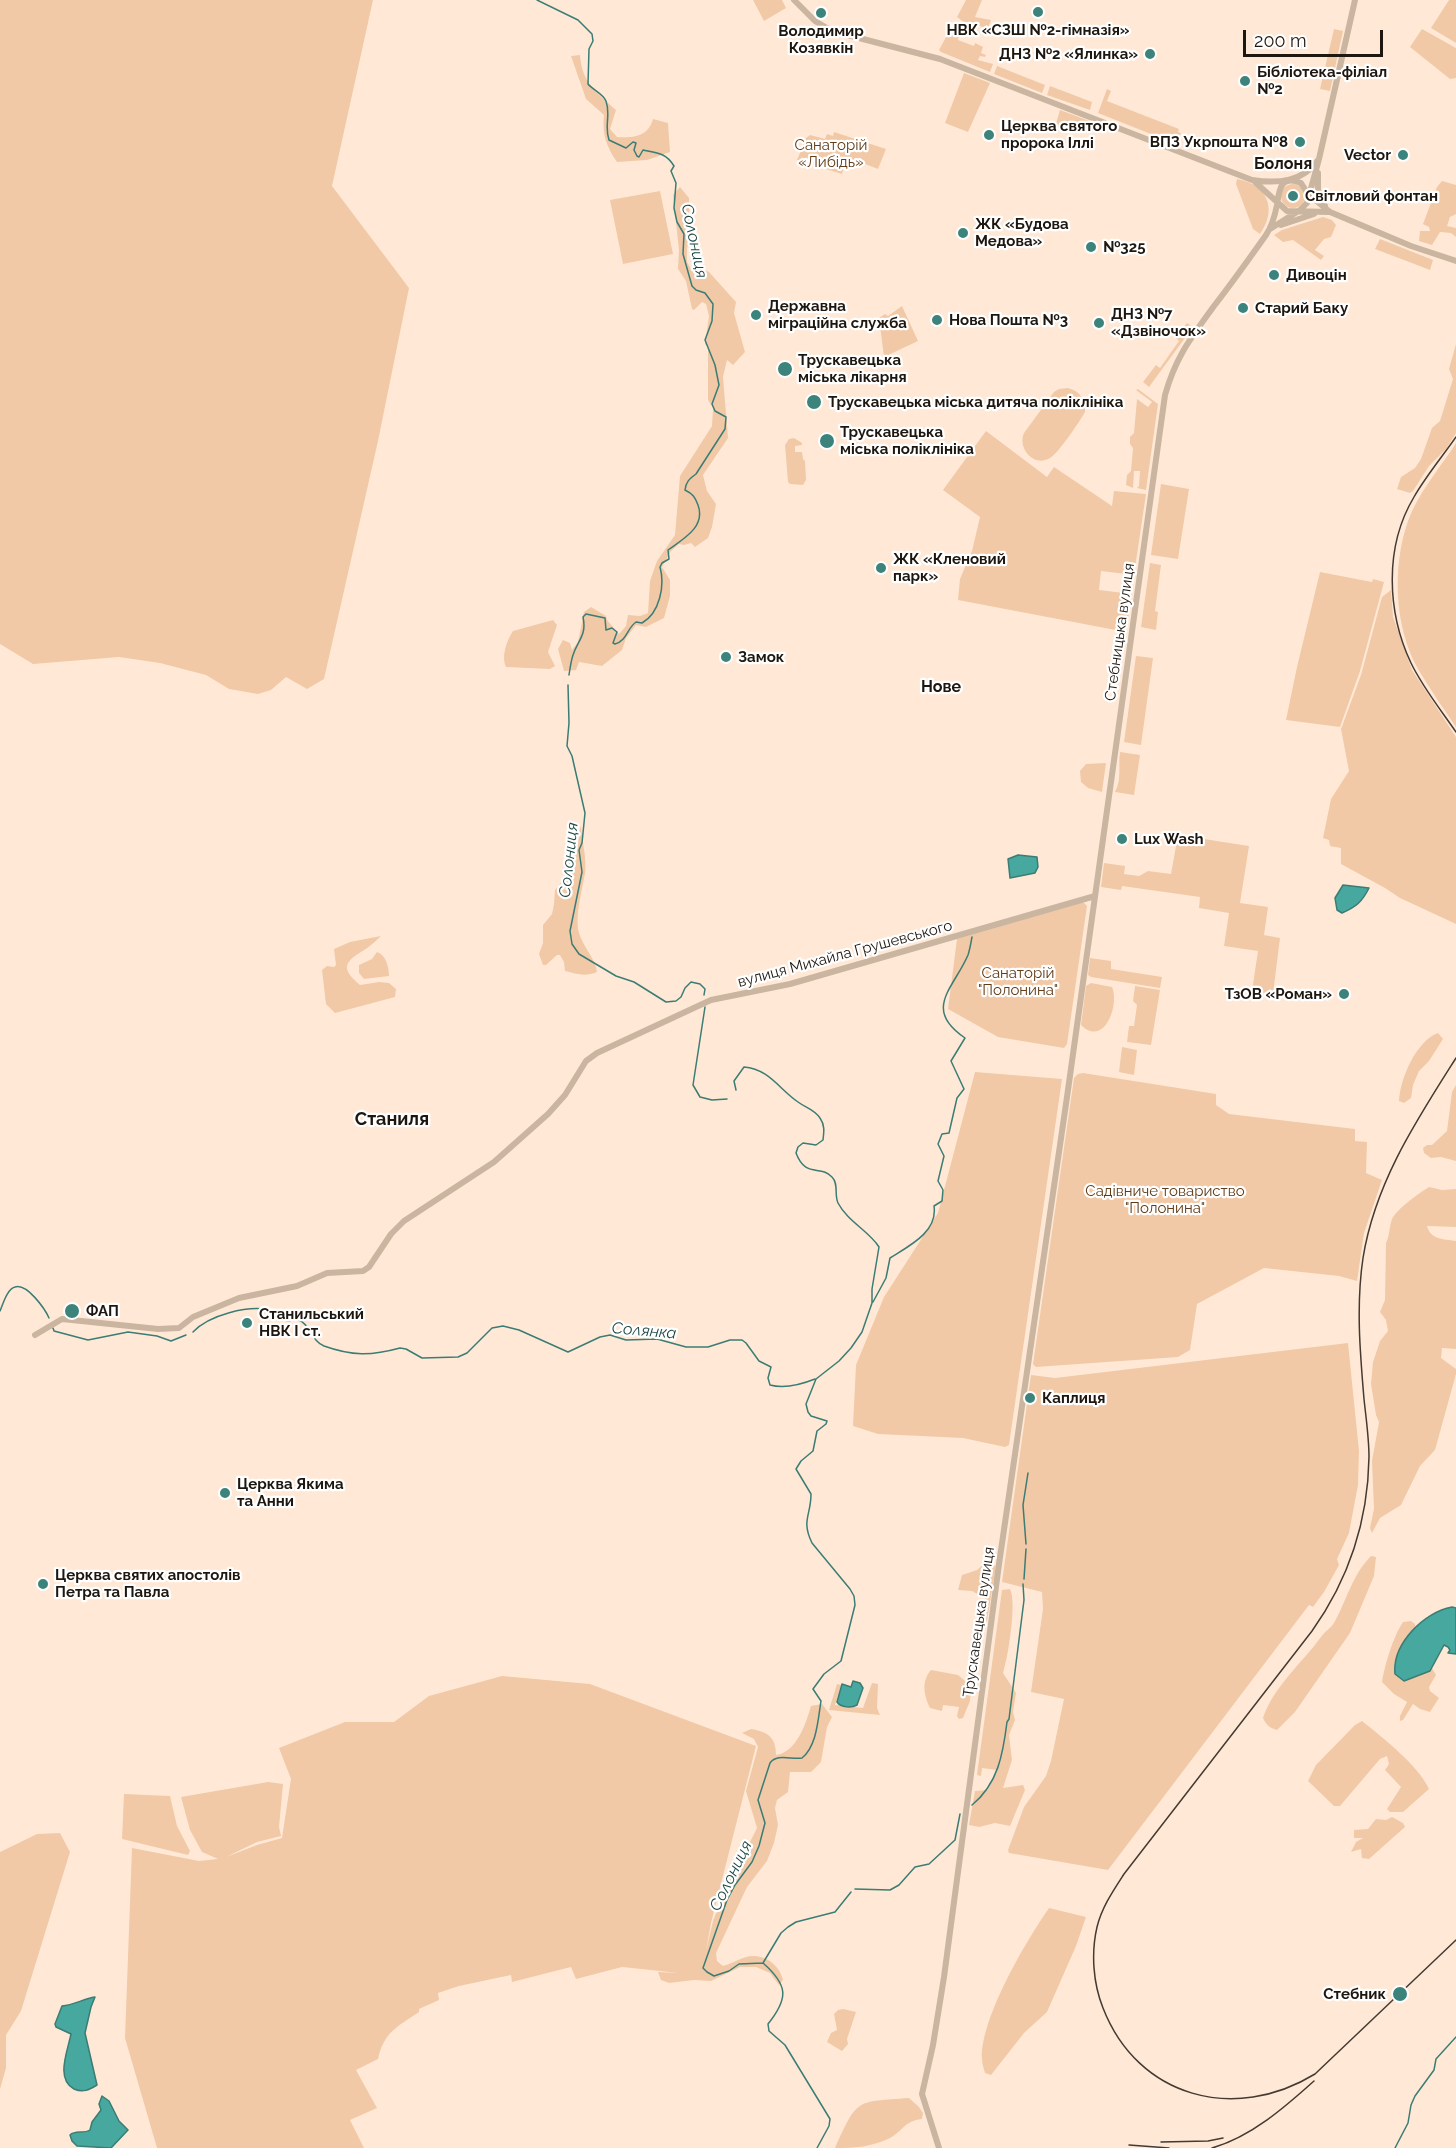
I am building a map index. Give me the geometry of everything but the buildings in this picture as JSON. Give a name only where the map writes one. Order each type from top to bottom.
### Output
[{"type":"street","points":[[794,0],[815,21],[827,29],[931,56],[1252,180],[1301,183],[1308,194],[1327,211],[1411,246],[1456,261]]},
{"type":"street","points":[[1269,230],[1304,207],[1308,199],[1355,0]]},
{"type":"street","points":[[1269,230],[1278,201],[1279,189],[1288,181],[1310,171],[1319,159]]},
{"type":"street","points":[[1319,159],[1317,184],[1327,211]]},
{"type":"street","points":[[1252,180],[1287,211],[1327,211]]},
{"type":"street","points":[[1269,230],[1298,218],[1327,211]]},
{"type":"street","name":"Стебницька вулиця","points":[[1071,1068],[1093,897],[1165,395],[1173,368],[1182,351],[1269,230]]},
{"type":"street","name":"вулиця Михайла Грушевського","points":[[35,1335],[62,1319],[158,1329],[179,1328],[193,1317],[239,1298],[297,1286],[327,1273],[363,1271],[369,1267],[391,1234],[404,1221],[494,1162],[548,1114],[565,1095],[586,1061],[597,1053],[711,1000],[790,984],[1093,897]]},
{"type":"street","name":"Трускавецька вулиця","points":[[939,2148],[923,2102],[922,2089],[933,2045],[944,1977],[1000,1557],[1071,1068]]},
{"type":"green space","points":[[0,0],[373,0],[332,186],[409,288],[378,441],[324,679],[307,689],[286,677],[271,690],[258,694],[229,689],[206,675],[160,663],[119,657],[33,664],[0,644]]},
{"type":"green space","points":[[753,0],[782,0],[786,8],[764,21]]},
{"type":"green space","points":[[966,0],[982,0],[975,17],[991,20],[988,29],[969,22],[965,23],[957,17]]},
{"type":"green space","points":[[1449,0],[1456,0],[1456,43],[1431,28]]},
{"type":"green space","points":[[957,27],[961,29],[958,40],[983,47],[981,53],[986,55],[985,57],[980,56],[978,60],[993,64],[990,72],[939,50],[950,30]]},
{"type":"green space","points":[[1334,29],[1343,31],[1330,91],[1320,89]]},
{"type":"green space","points":[[1422,29],[1456,48],[1456,78],[1450,79],[1410,47]]},
{"type":"green space","points":[[580,55],[587,80],[596,92],[616,110],[610,129],[617,137],[644,133],[653,119],[668,123],[670,152],[647,160],[617,162],[606,140],[604,115],[586,99],[571,56]]},
{"type":"green space","points":[[997,66],[1045,85],[1042,93],[994,74]]},
{"type":"green space","points":[[964,73],[990,83],[968,132],[945,123]]},
{"type":"green space","points":[[1050,86],[1092,102],[1090,110],[1047,95]]},
{"type":"green space","points":[[1107,89],[1111,91],[1107,101],[1179,129],[1178,132],[1181,133],[1176,144],[1098,113]]},
{"type":"green space","points":[[1060,110],[1095,123],[1092,132],[1065,121],[1062,121],[1059,128],[1055,127]]},
{"type":"green space","name":"Санаторій «Либідь»","points":[[834,132],[886,149],[878,169],[847,157],[842,174],[797,160],[806,138],[810,135],[825,139],[827,134],[833,136]]},
{"type":"green space","points":[[1237,179],[1256,186],[1266,199],[1269,207],[1268,216],[1260,234],[1253,229],[1236,184]]},
{"type":"green space","points":[[1442,181],[1456,185],[1456,214],[1450,217],[1447,226],[1456,228],[1456,237],[1451,233],[1440,232],[1432,245],[1419,241],[1420,231],[1430,231],[1429,227],[1423,224],[1437,187]]},
{"type":"green space","points":[[1293,184],[1302,187],[1305,196],[1302,205],[1293,208],[1284,205],[1281,196],[1284,187]]},
{"type":"green space","points":[[680,187],[689,198],[690,239],[687,248],[687,262],[694,274],[699,276],[703,269],[709,272],[736,302],[734,313],[745,352],[733,365],[727,360],[723,377],[728,438],[703,475],[707,491],[716,504],[712,527],[708,538],[695,547],[691,543],[679,544],[671,551],[662,567],[670,580],[670,596],[664,618],[646,627],[636,625],[626,638],[622,650],[602,666],[579,662],[576,670],[564,671],[558,649],[563,640],[570,643],[572,650],[578,642],[584,612],[591,607],[606,616],[619,634],[626,626],[628,615],[640,616],[648,613],[650,581],[657,561],[675,535],[680,476],[712,426],[713,408],[708,400],[708,347],[705,344],[709,316],[706,304],[702,302],[694,310],[692,309],[686,281],[678,269],[679,250],[673,195]]},
{"type":"green space","points":[[660,191],[673,254],[623,264],[610,200]]},
{"type":"green space","points":[[1323,217],[1332,220],[1336,225],[1331,237],[1324,239],[1315,250],[1324,256],[1321,260],[1293,240],[1283,242],[1274,235],[1282,230]]},
{"type":"green space","points":[[1380,239],[1433,260],[1430,270],[1375,249]]},
{"type":"green space","points":[[902,306],[918,341],[884,357],[879,318],[885,314],[888,316]]},
{"type":"green space","points":[[1187,323],[1193,327],[1149,387],[1143,382],[1156,365],[1160,368],[1179,341],[1176,338]]},
{"type":"green space","points":[[1456,344],[1456,433],[1446,449],[1429,466],[1413,491],[1410,493],[1397,489],[1401,477],[1415,468],[1421,459],[1432,428],[1440,421],[1453,379],[1449,369]]},
{"type":"green space","points":[[1068,388],[1076,391],[1081,397],[1085,412],[1054,455],[1044,460],[1033,458],[1028,455],[1023,445],[1024,433],[1054,392]]},
{"type":"green space","points":[[1138,389],[1158,404],[1146,490],[1137,488],[1140,471],[1134,471],[1133,488],[1126,485],[1127,475],[1131,471],[1133,448],[1130,444],[1130,437],[1134,433],[1137,399],[1148,407],[1152,402],[1136,390]]},
{"type":"green space","points":[[986,431],[1047,477],[1054,467],[1112,506],[1114,491],[1146,494],[1134,575],[1101,571],[1099,590],[1132,594],[1126,632],[958,600],[960,579],[972,551],[980,517],[943,490]]},
{"type":"green space","points":[[794,438],[802,443],[802,445],[795,446],[795,452],[802,452],[805,461],[806,480],[803,485],[788,482],[785,445],[789,439]]},
{"type":"green space","points":[[1456,443],[1456,727],[1418,669],[1410,652],[1400,615],[1398,577],[1399,557],[1412,511]]},
{"type":"green space","points":[[1161,484],[1189,489],[1178,559],[1151,555]]},
{"type":"green space","points":[[1150,563],[1161,565],[1155,611],[1158,612],[1156,630],[1141,627]]},
{"type":"green space","points":[[1320,572],[1372,582],[1373,579],[1384,582],[1360,671],[1340,727],[1286,720]]},
{"type":"green space","points":[[1391,590],[1393,617],[1412,670],[1456,737],[1456,924],[1400,898],[1341,864],[1341,848],[1330,846],[1329,840],[1323,838],[1331,799],[1349,771],[1341,729],[1361,675],[1382,597]]},
{"type":"green space","points":[[553,620],[557,625],[548,652],[555,666],[550,669],[506,667],[505,648],[513,631]]},
{"type":"green space","points":[[1136,656],[1153,658],[1141,745],[1124,742]]},
{"type":"green space","points":[[1120,752],[1140,755],[1134,795],[1115,792],[1119,777]]},
{"type":"green space","points":[[1106,763],[1102,792],[1088,788],[1081,782],[1080,771],[1086,764]]},
{"type":"green space","points":[[581,826],[585,873],[578,929],[597,972],[585,975],[565,971],[560,955],[543,965],[539,954],[543,943],[543,925],[552,914],[555,890],[565,875],[572,850],[575,845],[578,845]]},
{"type":"green space","points":[[1178,835],[1249,846],[1240,903],[1268,907],[1264,935],[1280,938],[1273,994],[1252,991],[1258,951],[1224,946],[1229,913],[1199,908],[1200,897],[1122,886],[1121,890],[1101,887],[1104,863],[1125,866],[1124,874],[1139,876],[1148,871],[1171,874]]},
{"type":"green space","name":"Санаторій \"Полонина\"","points":[[1083,902],[1087,906],[1067,1044],[1064,1048],[998,1037],[948,1009],[957,939]]},
{"type":"green space","points":[[381,936],[350,960],[347,968],[360,985],[389,983],[396,989],[395,997],[335,1013],[326,1004],[322,970],[327,966],[336,965],[334,949],[350,942]]},
{"type":"green space","points":[[377,952],[386,962],[389,976],[364,979],[359,973],[359,965],[372,959]]},
{"type":"green space","points":[[1090,958],[1111,961],[1111,969],[1162,977],[1160,988],[1091,977],[1088,975]]},
{"type":"green space","points":[[1091,983],[1112,987],[1114,995],[1112,1013],[1103,1028],[1097,1031],[1089,1031],[1081,1025],[1086,986]]},
{"type":"green space","points":[[1135,986],[1160,990],[1151,1045],[1127,1042],[1129,1026],[1134,1026],[1137,1005],[1133,1001]]},
{"type":"green space","points":[[1438,1033],[1443,1039],[1429,1061],[1419,1071],[1411,1098],[1404,1103],[1399,1101],[1402,1082],[1416,1052],[1430,1037]]},
{"type":"green space","points":[[1122,1047],[1137,1050],[1134,1075],[1119,1072]]},
{"type":"green space","name":"Садівниче товариство \"Полонина\"","points":[[975,1072],[1062,1079],[1009,1445],[1005,1447],[963,1438],[878,1434],[853,1426],[856,1365],[884,1297],[938,1213]]},
{"type":"green space","name":"Садівниче товариство \"Полонина\"","points":[[1083,1073],[1216,1094],[1216,1105],[1229,1114],[1355,1129],[1355,1141],[1367,1142],[1366,1173],[1382,1180],[1364,1233],[1357,1281],[1339,1276],[1264,1268],[1197,1304],[1190,1350],[1178,1357],[1036,1367],[1033,1364],[1074,1078]]},
{"type":"green space","points":[[1456,1085],[1456,1161],[1441,1157],[1431,1158],[1424,1153],[1423,1148],[1432,1145],[1447,1131],[1452,1092]]},
{"type":"green space","points":[[1429,1187],[1442,1190],[1456,1189],[1456,1227],[1427,1226],[1431,1234],[1442,1239],[1456,1241],[1456,1349],[1442,1348],[1441,1358],[1456,1369],[1456,1374],[1435,1450],[1420,1466],[1401,1505],[1380,1518],[1372,1533],[1370,1528],[1374,1509],[1372,1461],[1379,1422],[1371,1384],[1373,1362],[1380,1341],[1388,1331],[1386,1320],[1380,1312],[1385,1300],[1386,1243],[1392,1219],[1398,1211]]},
{"type":"green space","points":[[1348,1343],[1359,1451],[1358,1485],[1349,1533],[1337,1559],[1339,1565],[1324,1592],[1313,1607],[1309,1605],[1108,1870],[1009,1853],[1008,1850],[1024,1807],[1046,1776],[1064,1699],[1031,1692],[1043,1609],[1042,1592],[1002,1582],[1031,1375],[1055,1378]]},
{"type":"green space","points":[[1371,1556],[1376,1557],[1374,1576],[1350,1633],[1295,1712],[1277,1730],[1270,1727],[1263,1718],[1268,1706],[1289,1675],[1334,1623],[1354,1579]]},
{"type":"green space","points":[[984,1564],[996,1566],[987,1621],[984,1620],[985,1598],[972,1591],[958,1590],[962,1575],[977,1570]]},
{"type":"green space","points":[[1010,1589],[1013,1606],[1003,1673],[1016,1693],[1013,1712],[1015,1720],[1009,1735],[1012,1760],[1003,1788],[1023,1785],[1025,1790],[1010,1826],[995,1823],[979,1827],[969,1825],[975,1791],[988,1790],[997,1770],[982,1768],[981,1776],[977,1775],[1002,1590]]},
{"type":"green space","points":[[1411,1621],[1415,1624],[1415,1630],[1409,1636],[1394,1664],[1404,1681],[1432,1668],[1436,1675],[1429,1687],[1430,1691],[1439,1698],[1430,1712],[1413,1704],[1400,1721],[1407,1702],[1394,1694],[1382,1682],[1396,1635],[1403,1622]]},
{"type":"green space","points":[[931,1670],[958,1675],[971,1686],[970,1701],[963,1718],[959,1719],[957,1716],[959,1707],[943,1705],[942,1711],[930,1708],[924,1689]]},
{"type":"green space","points":[[502,1676],[590,1684],[756,1746],[711,1923],[706,1951],[713,1921],[734,1868],[757,1828],[746,1791],[758,1747],[754,1739],[742,1733],[751,1729],[762,1732],[773,1740],[776,1755],[783,1753],[800,1736],[811,1706],[822,1704],[832,1717],[827,1727],[821,1762],[811,1772],[790,1772],[788,1792],[777,1800],[775,1808],[778,1825],[767,1861],[747,1887],[716,1953],[717,1961],[723,1966],[746,1957],[764,1958],[774,1964],[783,1980],[779,1985],[770,1973],[756,1967],[740,1967],[711,1981],[694,1980],[669,1983],[661,1980],[658,1972],[679,1973],[622,1967],[576,1979],[571,1967],[512,1982],[511,1975],[459,1986],[438,1993],[439,2000],[419,2009],[419,2012],[392,2031],[384,2042],[378,2059],[356,2070],[377,2108],[350,2120],[364,2148],[157,2148],[125,2038],[132,1848],[199,1861],[218,1859],[202,1852],[190,1830],[181,1797],[268,1782],[283,1784],[279,1827],[281,1836],[257,1842],[226,1857],[282,1838],[291,1779],[279,1748],[345,1722],[394,1722],[429,1696]]},
{"type":"green space","points":[[872,1683],[878,1684],[877,1708],[880,1715],[829,1710],[837,1684],[841,1685],[835,1705],[863,1708]]},
{"type":"green space","points":[[1362,1721],[1409,1762],[1429,1789],[1403,1812],[1390,1812],[1387,1809],[1401,1787],[1385,1770],[1389,1764],[1387,1756],[1380,1759],[1340,1806],[1334,1806],[1308,1781],[1316,1765],[1355,1725]]},
{"type":"green space","points":[[124,1794],[170,1796],[177,1826],[190,1851],[188,1855],[122,1839]]},
{"type":"green space","points":[[1392,1817],[1403,1823],[1405,1827],[1369,1859],[1362,1858],[1361,1849],[1351,1852],[1356,1842],[1363,1838],[1354,1838],[1354,1830],[1368,1829],[1376,1819],[1386,1820]]},
{"type":"green space","points":[[60,1833],[70,1852],[21,2011],[6,2035],[6,2068],[0,2089],[0,1852],[37,1834]]},
{"type":"green space","points":[[1049,1908],[1086,1917],[1076,1946],[1047,2012],[1024,2033],[991,2075],[985,2073],[982,2061],[983,2042],[996,2002],[1017,1960]]},
{"type":"green space","points":[[843,2009],[856,2012],[847,2039],[848,2044],[842,2051],[827,2042],[831,2033],[837,2030],[834,2014]]},
{"type":"green space","points":[[909,2098],[923,2113],[922,2119],[907,2124],[890,2138],[877,2143],[835,2148],[854,2111],[860,2106],[878,2100]]},
{"type":"water","points":[[1018,855],[1037,857],[1038,867],[1035,873],[1010,878],[1008,859]]},
{"type":"water","points":[[1343,885],[1369,888],[1358,904],[1342,913],[1337,910],[1335,898]]},
{"type":"water","points":[[1456,1608],[1456,1654],[1448,1653],[1450,1650],[1444,1645],[1430,1671],[1404,1681],[1395,1674],[1395,1663],[1404,1641],[1421,1622],[1441,1610]]},
{"type":"water","points":[[853,1681],[860,1683],[863,1688],[857,1705],[850,1707],[841,1705],[837,1702],[842,1684],[851,1687]]},
{"type":"water","points":[[95,1997],[85,2033],[97,2085],[89,2090],[80,2091],[68,2084],[65,2078],[64,2064],[71,2034],[56,2027],[55,2024],[62,2006]]},
{"type":"water","points":[[102,2096],[109,2101],[119,2121],[128,2130],[111,2148],[77,2146],[70,2135],[90,2130],[92,2122],[101,2110],[99,2104]]},
{"type":"waterway","name":"Солониця","points":[[537,0],[578,20],[592,34],[588,84],[606,101],[609,140],[626,148],[633,142],[636,143],[634,150],[637,156],[639,157],[643,150],[657,153],[668,158],[674,166],[671,171],[676,183],[674,208],[677,222],[684,234],[683,254],[692,286],[705,293],[713,304],[712,321],[705,340],[715,365],[719,385],[712,404],[715,411],[726,417],[725,429],[696,474],[686,485],[685,490],[693,496],[698,505],[699,520],[692,532],[668,550],[669,559],[660,567],[662,582],[660,598],[653,613],[642,623],[636,622],[625,637],[615,644],[613,643],[617,632],[612,628],[606,630],[605,618],[586,614],[583,617],[583,633],[573,655],[569,675]]},
{"type":"waterway","name":"Солониця","points":[[568,685],[567,746],[572,756],[585,813],[582,843],[579,850],[582,872],[570,931],[572,944],[579,954],[616,976],[634,982],[666,1002],[676,1001],[691,982],[700,984],[705,989],[704,995]]},
{"type":"waterway","points":[[873,1302],[886,1278],[890,1258],[927,1231],[934,1215],[934,1206],[942,1201],[943,1190],[938,1181],[944,1156],[938,1144],[942,1134],[949,1133],[957,1098],[964,1089],[951,1061],[965,1038],[952,1027],[945,1017],[943,1008],[945,998],[968,955],[972,937]]},
{"type":"waterway","name":"Солониця","points":[[705,1007],[693,1085],[700,1097],[712,1100],[727,1099]]},
{"type":"waterway","name":"Солониця","points":[[736,1090],[734,1081],[744,1067],[760,1071],[791,1097],[818,1115],[822,1121],[823,1140],[816,1145],[803,1143],[798,1147],[796,1153],[804,1166],[823,1171],[832,1177],[837,1200],[842,1210],[879,1247],[872,1303],[862,1332],[839,1361],[816,1379],[806,1404],[808,1412],[811,1416],[827,1421],[817,1431],[813,1451],[801,1461],[796,1469],[811,1494],[807,1529],[812,1543],[850,1589],[855,1605],[841,1661],[824,1674],[813,1689],[821,1701],[811,1747],[802,1758],[777,1758],[770,1763],[758,1800],[765,1823],[759,1846],[752,1862],[727,1900],[703,1968],[714,1976],[729,1971],[739,1964],[763,1963],[777,1978],[783,1992],[782,1999],[780,2007],[768,2024],[769,2031],[785,2045],[830,2119],[829,2126],[817,2148]]},
{"type":"waterway","name":"Солянка","points":[[0,1311],[12,1288],[20,1287],[35,1298],[49,1318]]},
{"type":"waterway","name":"Солянка","points":[[193,1332],[219,1316],[240,1310],[261,1309],[272,1311],[285,1320],[299,1320],[324,1346],[362,1354],[400,1348],[422,1358],[458,1357],[467,1353],[492,1328],[503,1326],[519,1330],[568,1352],[600,1337],[610,1335],[626,1340],[657,1339],[686,1347],[708,1347],[730,1340],[742,1340],[759,1361],[771,1367],[768,1378],[770,1385],[792,1386],[815,1379]]},
{"type":"waterway","name":"Солянка","points":[[53,1328],[54,1331],[88,1340],[128,1332],[157,1336],[171,1341],[186,1335]]},
{"type":"waterway","points":[[1026,1544],[1023,1505],[1028,1473]]},
{"type":"waterway","points":[[1024,1579],[1026,1549]]},
{"type":"waterway","points":[[972,1805],[988,1788],[998,1768],[1004,1746],[1024,1600],[1023,1584]]},
{"type":"waterway","points":[[855,1889],[890,1890],[899,1885],[915,1867],[929,1864],[955,1840],[960,1814]]},
{"type":"waterway","points":[[763,1963],[781,1933],[788,1927],[796,1922],[835,1912],[851,1892]]},
{"type":"waterway","points":[[1395,2148],[1408,2123],[1415,2096],[1434,2070],[1436,2059],[1456,2037]]},
{"type":"railway","points":[[1456,437],[1419,489],[1404,516],[1394,558],[1392,580],[1397,623],[1411,663],[1456,732]]},
{"type":"railway","points":[[1456,1058],[1426,1105],[1399,1154],[1387,1178],[1369,1230],[1363,1258],[1359,1311],[1361,1364],[1369,1450],[1368,1481],[1360,1527],[1346,1570],[1312,1631],[1124,1874],[1099,1920],[1094,1947],[1094,1968],[1103,2008],[1119,2039],[1140,2063],[1164,2081],[1192,2093],[1222,2098],[1253,2097],[1284,2089],[1315,2074],[1456,1940]]},
{"type":"railway","points":[[1212,2148],[1254,2129],[1314,2081]]},
{"type":"railway","points":[[1161,2142],[1208,2141],[1223,2138]]},
{"type":"railway","points":[[1129,2145],[1169,2148]]},
{"type":"place","name":"НВК «СЗШ №2-гімназія»","points":[[1038,12]]},
{"type":"place","name":"Володимир Козявкін","points":[[821,13]]},
{"type":"place","name":"ДНЗ №2 «Ялинка»","points":[[1150,54]]},
{"type":"place","name":"Бібліотека-філіал №2","points":[[1245,81]]},
{"type":"place","name":"Церква святого пророка Іллі","points":[[989,135]]},
{"type":"place","name":"ВПЗ Укрпошта №8","points":[[1300,142]]},
{"type":"place","name":"Vector","points":[[1403,155]]},
{"type":"place","name":"Світловий фонтан","points":[[1293,196]]},
{"type":"place","name":"ЖК «Будова Медова»","points":[[963,233]]},
{"type":"place","name":"№325","points":[[1091,247]]},
{"type":"place","name":"Дивоцін","points":[[1274,275]]},
{"type":"place","name":"Старий Баку","points":[[1243,308]]},
{"type":"place","name":"Державна міграційна служба","points":[[756,315]]},
{"type":"place","name":"Нова Пошта №3","points":[[937,320]]},
{"type":"place","name":"ДНЗ №7 «Дзвіночок»","points":[[1099,323]]},
{"type":"place","name":"Трускавецька міська лікарня","points":[[785,369]]},
{"type":"place","name":"Трускавецька міська дитяча поліклініка","points":[[814,402]]},
{"type":"place","name":"Трускавецька міська поліклініка","points":[[827,441]]},
{"type":"place","name":"ЖК «Кленовий парк»","points":[[881,568]]},
{"type":"place","name":"Замок","points":[[726,657]]},
{"type":"place","name":"Lux Wash","points":[[1122,839]]},
{"type":"place","name":"ТзОВ «Роман»","points":[[1344,994]]},
{"type":"place","name":"ФАП","points":[[72,1311]]},
{"type":"place","name":"Станильський НВК І ст.","points":[[247,1323]]},
{"type":"place","name":"Каплиця","points":[[1030,1398]]},
{"type":"place","name":"Церква Якима та Анни","points":[[225,1493]]},
{"type":"place","name":"Церква святих апостолів Петра та Павла","points":[[43,1584]]},
{"type":"place","name":"Стебник","points":[[1400,1994]]},
{"type":"district","name":"Болоня","points":[[1283,164]]},
{"type":"district","name":"Нове","points":[[941,687]]},
{"type":"district","name":"Станиля","points":[[392,1120]]}]
